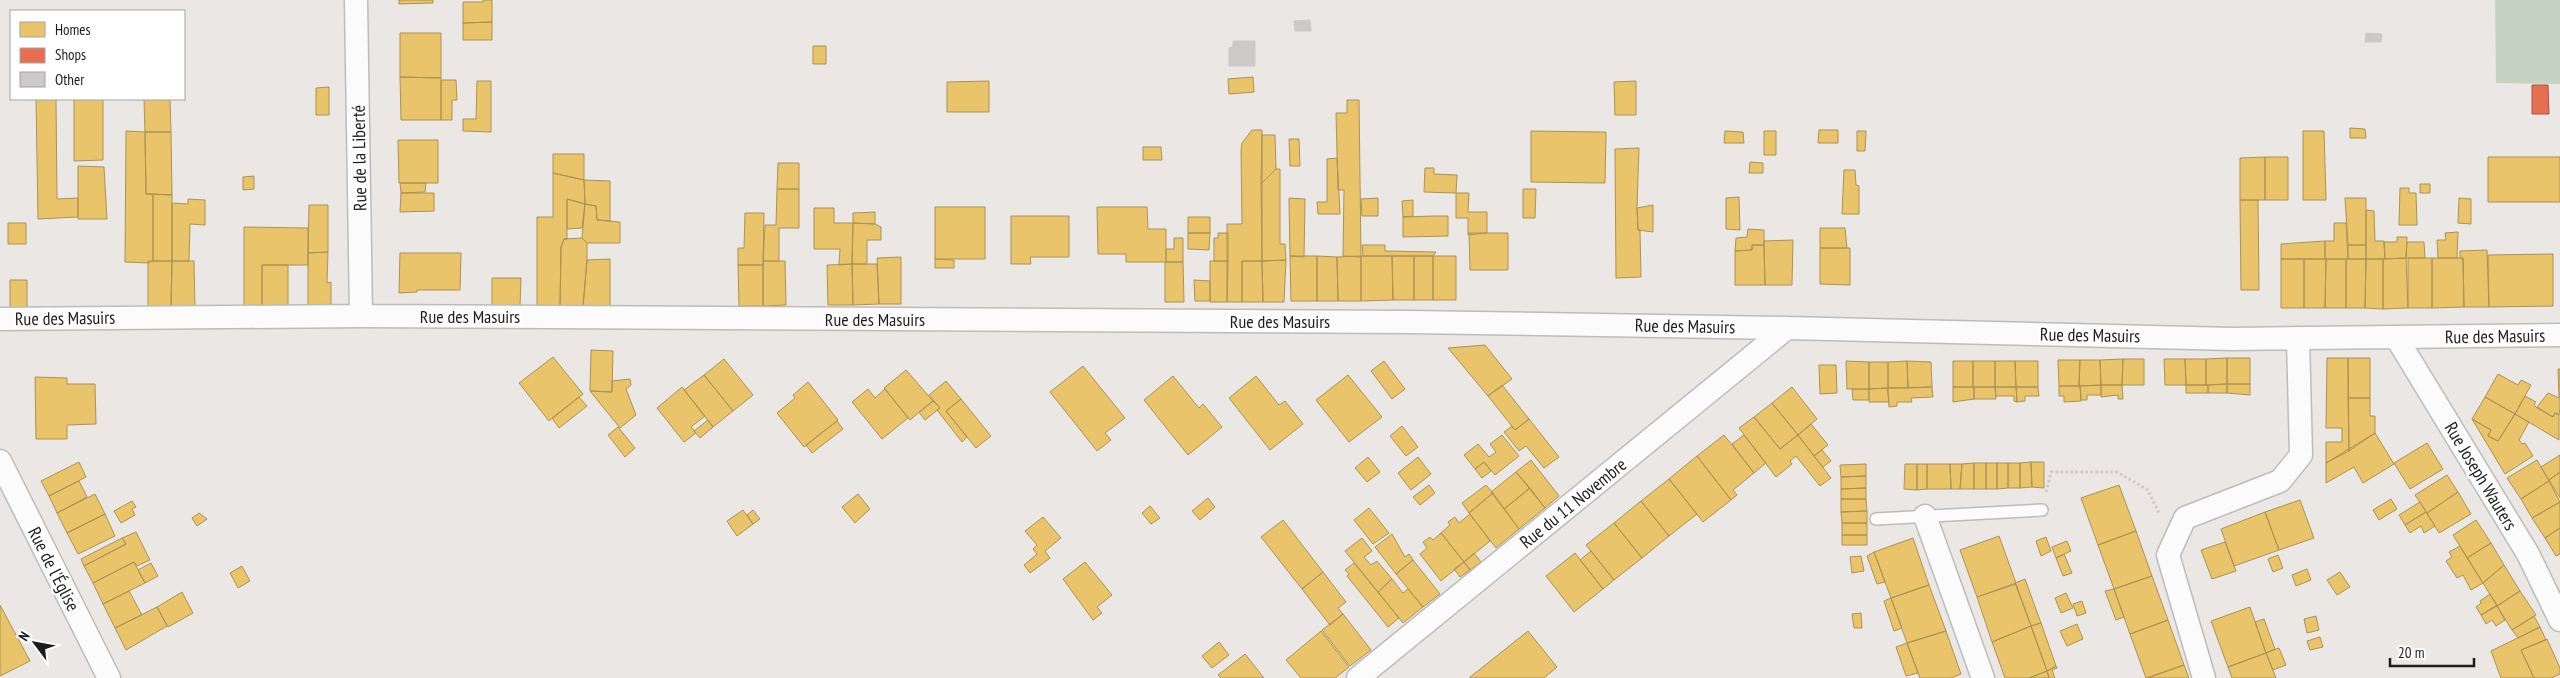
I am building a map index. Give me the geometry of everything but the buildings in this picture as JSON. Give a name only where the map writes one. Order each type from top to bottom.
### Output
[{"type":"street","name":"Rue de la Liberté","points":[[356,0],[361,316]]},
{"type":"street","name":"Rue des Masuirs","points":[[0,319],[361,316],[1410,322],[1787,328],[2212,338],[2560,335]]},
{"type":"street","name":"Rue du 11 Novembre","points":[[1358,678],[1787,328]]},
{"type":"street","name":"Rue Joseph Wauters","points":[[2396,337],[2528,554],[2560,620]]},
{"type":"street","points":[[2204,678],[2168,555],[2185,518],[2280,481],[2301,455],[2298,338]]},
{"type":"street","name":"Rue de l'Église","points":[[0,461],[109,678]]},
{"type":"street","points":[[1924,516],[1983,678]]},
{"type":"lane","points":[[1876,520],[2042,510]]},
{"type":"path","points":[[2042,510],[2051,472],[2117,472],[2148,490],[2173,544]]},
{"type":"green space","points":[[2495,0],[2560,0],[2560,84],[2496,83]]}]
